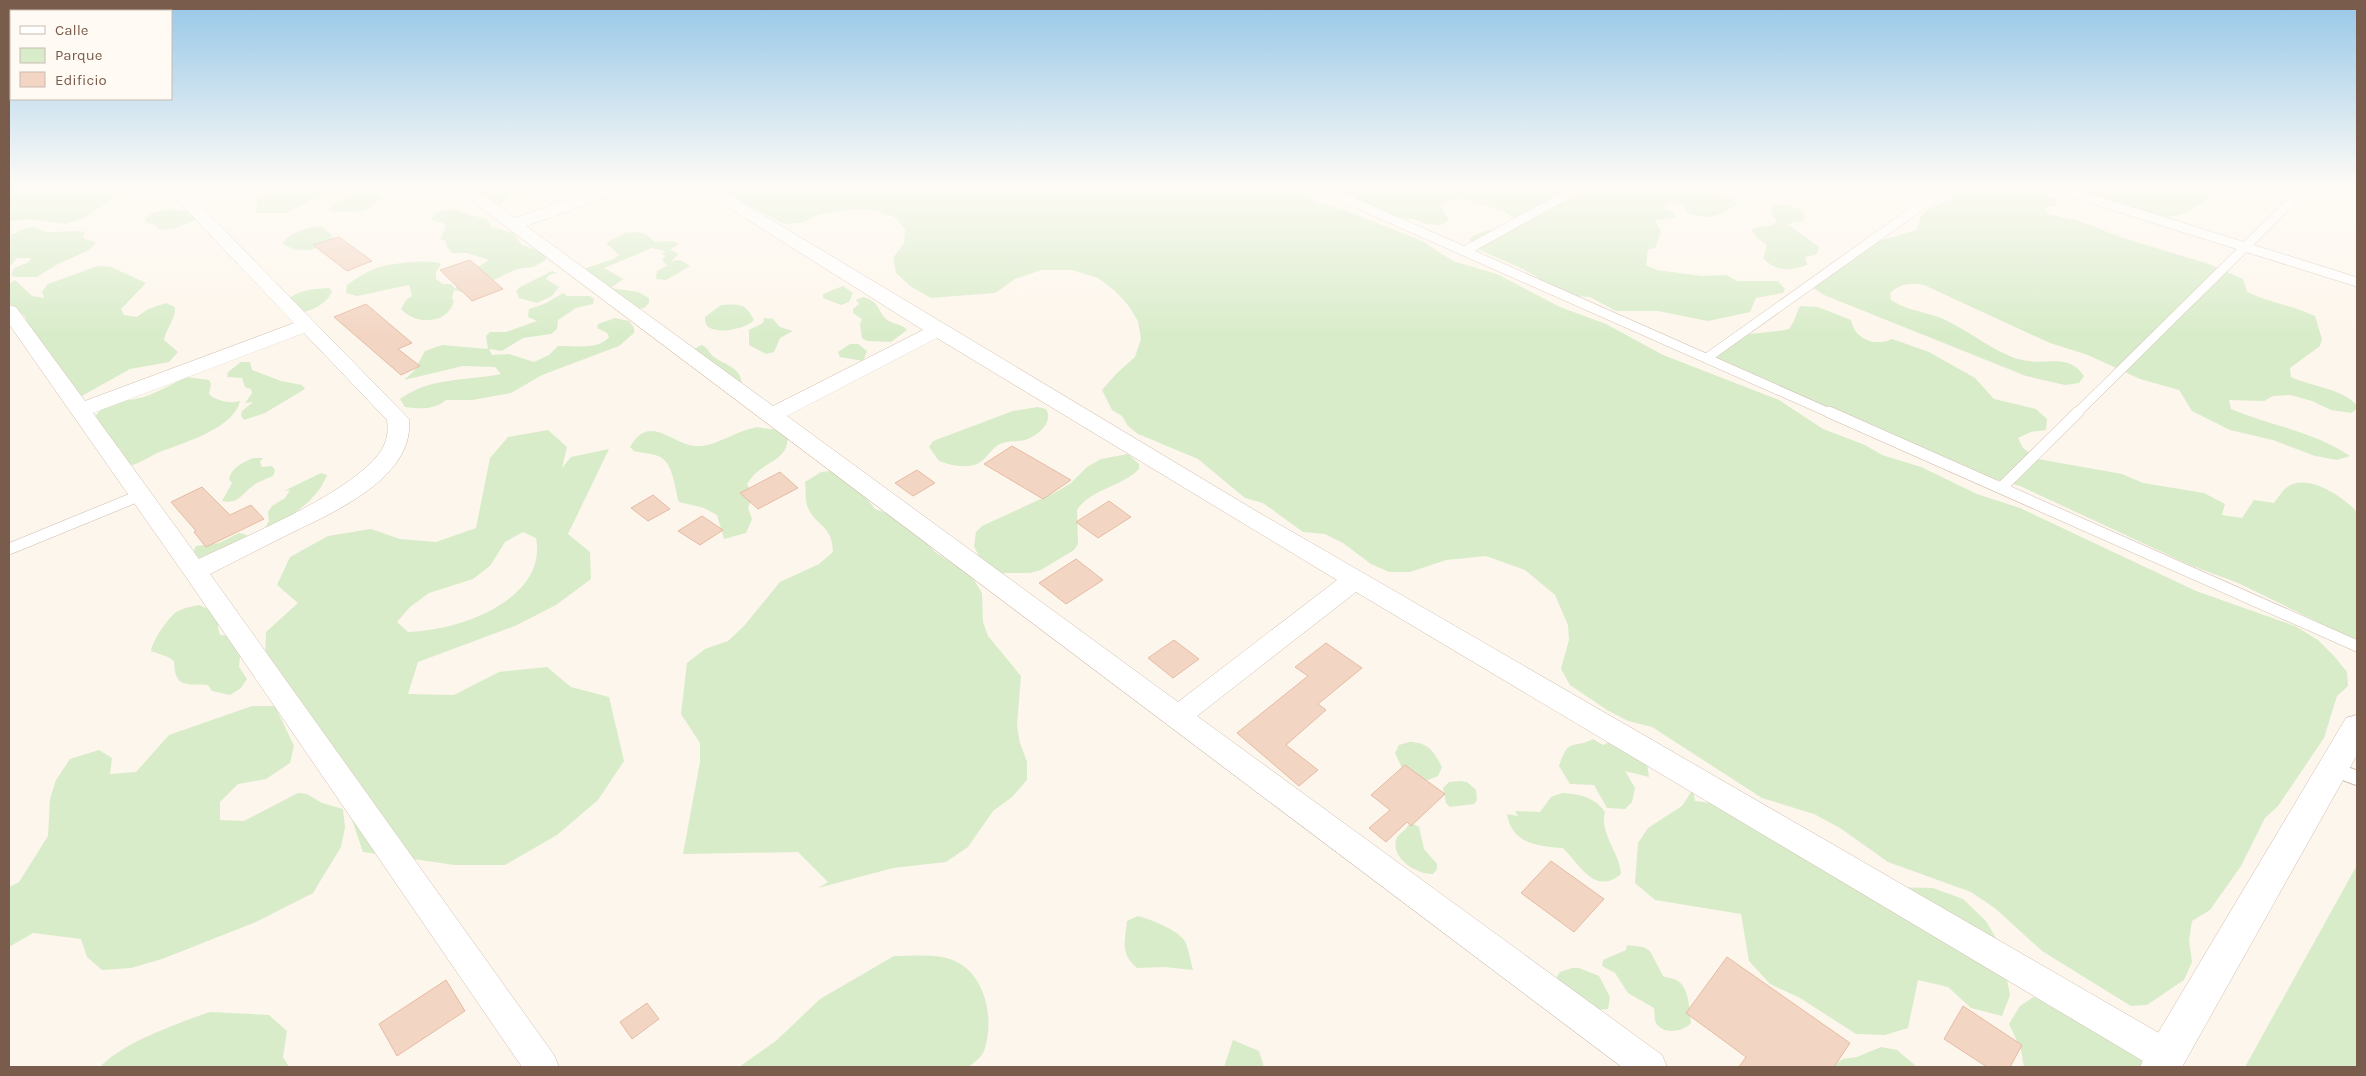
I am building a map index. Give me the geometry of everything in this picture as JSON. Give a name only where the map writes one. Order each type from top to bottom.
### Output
[{"type":"street","points":[[195,571],[336,501],[357,488],[390,455],[401,427],[398,419],[219,235]]},
{"type":"street","points":[[527,235],[1650,1067]]},
{"type":"street","points":[[782,235],[936,331],[2163,1061],[2345,774],[2357,727]]},
{"type":"street","points":[[9,311],[195,571],[542,1067]]},
{"type":"street","points":[[81,410],[307,326]]},
{"type":"street","points":[[771,416],[936,331]]},
{"type":"street","points":[[1177,717],[1354,580]]},
{"type":"lane","points":[[1429,235],[2357,646]]},
{"type":"lane","points":[[1465,251],[1493,235]]},
{"type":"lane","points":[[1707,358],[1879,235]]},
{"type":"lane","points":[[2208,235],[2357,282]]},
{"type":"lane","points":[[2001,488],[2258,235]]},
{"type":"lane","points":[[9,549],[141,495]]},
{"type":"green space","points":[[83,235],[83,238],[96,243],[87,251],[56,265],[37,277],[15,277],[11,275],[14,268],[29,262],[31,258],[17,258],[9,267],[9,236]]},
{"type":"green space","points":[[442,235],[515,235],[522,245],[544,253],[546,260],[533,267],[517,269],[466,293],[454,290],[452,298],[454,301],[451,309],[445,315],[430,320],[414,318],[401,309],[406,300],[412,296],[409,285],[357,296],[346,293],[347,285],[374,269],[418,262],[441,264],[436,272],[436,279],[443,284],[451,284],[455,289],[467,274],[489,260],[467,253],[452,253],[447,247],[445,240],[440,239]]},
{"type":"green space","points":[[621,235],[647,235],[655,242],[673,241],[679,244],[670,250],[678,255],[671,261],[680,260],[690,266],[666,280],[656,279],[657,271],[667,266],[662,259],[666,256],[662,254],[665,251],[652,248],[604,268],[623,279],[611,288],[638,292],[649,298],[649,303],[644,308],[632,310],[580,270],[614,259],[619,255],[606,243]]},
{"type":"green space","points":[[905,235],[1408,235],[1422,241],[1453,261],[1497,274],[1560,307],[1606,324],[1663,355],[1779,400],[1823,429],[1865,445],[1882,455],[1921,467],[1977,494],[2020,508],[2196,591],[2295,626],[2318,640],[2334,656],[2347,672],[2348,686],[2337,696],[2324,738],[2278,806],[2265,818],[2241,866],[2210,910],[2192,921],[2189,940],[2192,962],[2184,980],[2147,1005],[2131,1006],[2042,951],[1996,909],[1971,892],[1888,862],[1840,828],[1814,814],[1762,798],[1652,727],[1628,721],[1607,710],[1570,685],[1561,669],[1569,640],[1568,625],[1555,595],[1525,570],[1486,556],[1446,560],[1410,572],[1389,572],[1371,564],[1343,543],[1325,534],[1303,532],[1263,503],[1245,498],[1198,459],[1138,434],[1128,426],[1122,416],[1112,410],[1102,390],[1135,357],[1141,339],[1138,321],[1128,305],[1115,291],[1098,278],[1072,270],[1041,270],[1015,279],[995,293],[931,298],[910,286],[896,273],[893,258],[904,243]]},
{"type":"green space","points":[[1474,235],[1660,235],[1655,248],[1648,249],[1646,265],[1657,270],[1701,276],[1726,275],[1737,281],[1778,281],[1785,289],[1783,293],[1756,298],[1750,312],[1708,321],[1658,311],[1616,311],[1590,297],[1573,296],[1545,285],[1537,277],[1525,270],[1473,247],[1469,239]]},
{"type":"green space","points":[[1755,235],[1803,235],[1819,247],[1817,254],[1805,257],[1807,265],[1784,269],[1773,266],[1763,258],[1767,245]]},
{"type":"green space","points":[[1899,235],[2116,235],[2209,264],[2243,279],[2247,292],[2315,316],[2322,339],[2320,346],[2290,368],[2291,377],[2343,395],[2357,405],[2357,409],[2351,413],[2331,410],[2312,401],[2290,395],[2273,396],[2264,401],[2229,400],[2231,409],[2321,440],[2350,456],[2337,460],[2315,456],[2273,440],[2230,430],[2192,411],[2179,390],[2140,379],[2088,355],[2050,343],[1924,285],[1910,284],[1898,287],[1890,293],[1891,300],[1949,322],[2017,359],[2036,362],[2065,362],[2078,369],[2084,376],[2079,383],[2065,385],[2026,376],[1824,295],[1812,287],[1809,279],[1872,243]]},
{"type":"green space","points":[[289,236],[333,236],[323,245],[310,250],[303,250],[283,244]]},
{"type":"green space","points":[[98,266],[111,267],[146,283],[121,309],[124,315],[137,317],[148,309],[166,303],[175,307],[174,316],[164,340],[178,352],[169,362],[130,369],[80,397],[33,344],[25,316],[9,305],[9,284],[15,280],[32,296],[44,298],[42,292],[48,284]]},
{"type":"green space","points":[[552,271],[557,273],[549,275],[546,279],[559,287],[552,296],[537,303],[519,298],[516,291],[520,287]]},
{"type":"green space","points":[[843,286],[853,293],[849,302],[841,305],[823,298],[823,294]]},
{"type":"green space","points":[[329,288],[332,291],[327,299],[319,306],[305,312],[299,312],[282,304],[304,291]]},
{"type":"green space","points":[[563,293],[567,296],[590,296],[594,299],[593,304],[576,308],[558,320],[557,329],[551,334],[523,338],[502,351],[489,349],[492,355],[509,354],[534,362],[549,355],[558,346],[592,346],[609,337],[607,333],[597,328],[598,324],[615,318],[629,321],[634,328],[634,333],[619,346],[542,375],[511,393],[472,400],[446,400],[437,406],[427,408],[405,407],[400,399],[424,387],[436,383],[501,374],[495,367],[463,366],[404,380],[414,371],[425,351],[442,345],[488,349],[486,336],[490,332],[506,332],[537,321],[528,317],[529,309],[544,304]]},
{"type":"green space","points":[[863,297],[873,302],[885,318],[907,330],[891,342],[867,341],[862,338],[860,324],[862,319],[853,313],[853,309],[859,304],[856,300]]},
{"type":"green space","points":[[721,305],[741,306],[748,310],[754,320],[744,326],[730,330],[709,328],[705,317]]},
{"type":"green space","points":[[1800,306],[1818,307],[1851,320],[1857,333],[1867,340],[1879,342],[1892,339],[1929,352],[1975,378],[1994,399],[2036,409],[2047,419],[2046,430],[2031,432],[2018,438],[2023,448],[2038,459],[2122,474],[2143,483],[2204,493],[2225,504],[2222,515],[2242,518],[2254,500],[2274,503],[2286,488],[2294,484],[2304,482],[2314,484],[2334,493],[2357,512],[2357,641],[2238,583],[2190,565],[2020,486],[1976,474],[1718,361],[1712,351],[1719,344],[1738,336],[1789,329]]},
{"type":"green space","points":[[764,318],[773,319],[780,327],[793,331],[780,338],[774,352],[766,354],[749,345],[749,330],[763,323]]},
{"type":"green space","points":[[850,344],[858,344],[867,351],[863,361],[840,357],[838,352]]},
{"type":"green space","points":[[702,345],[714,357],[732,367],[741,378],[742,384],[694,349]]},
{"type":"green space","points":[[241,362],[250,362],[252,370],[281,381],[302,385],[305,389],[265,413],[244,420],[241,416],[242,411],[253,402],[245,403],[252,393],[251,389],[245,387],[242,378],[227,377],[228,372]]},
{"type":"green space","points":[[187,377],[209,380],[211,384],[209,394],[220,400],[228,402],[240,401],[236,411],[228,420],[205,434],[157,453],[133,465],[124,464],[120,448],[104,442],[95,417],[100,411],[111,404],[144,397]]},
{"type":"green space","points":[[1038,407],[1046,409],[1048,414],[1046,423],[1039,432],[1025,440],[1001,443],[978,464],[956,466],[947,464],[939,461],[929,447],[933,441],[1013,411]]},
{"type":"green space","points":[[758,427],[787,431],[788,440],[786,447],[780,456],[756,473],[747,484],[753,495],[748,508],[752,519],[746,533],[724,539],[717,515],[704,508],[679,502],[673,476],[663,459],[655,455],[634,451],[630,447],[637,437],[645,432],[652,431],[686,444],[703,446]]},
{"type":"green space","points":[[548,430],[567,447],[562,468],[571,457],[609,449],[568,534],[590,552],[591,579],[556,605],[515,626],[418,662],[408,694],[454,695],[499,672],[547,667],[571,687],[609,697],[624,761],[598,800],[557,835],[505,865],[455,865],[363,852],[331,759],[265,661],[266,632],[298,603],[277,585],[290,557],[328,536],[371,529],[400,539],[436,542],[476,528],[490,458],[508,437]],"holes":[[[523,532],[536,538],[536,560],[528,579],[513,595],[494,608],[450,626],[428,630],[408,632],[397,622],[410,607],[429,593],[473,579],[490,566],[505,542]]]},
{"type":"green space","points":[[1128,454],[1139,464],[1139,469],[1124,480],[1090,497],[1077,510],[1078,544],[1074,550],[1041,570],[1030,573],[1001,573],[983,565],[974,546],[976,532],[982,526],[1056,492],[1071,483],[1087,467],[1101,459]]},
{"type":"green space","points":[[253,458],[263,458],[260,462],[262,467],[272,466],[275,470],[273,476],[256,484],[236,500],[222,501],[232,483],[229,479],[232,471]]},
{"type":"green space","points":[[840,470],[875,509],[906,520],[935,552],[963,570],[974,580],[982,593],[983,622],[988,636],[1021,676],[1017,726],[1020,743],[1027,762],[1027,780],[1012,797],[993,811],[968,847],[946,862],[893,868],[818,888],[828,882],[798,852],[683,854],[700,762],[700,743],[681,714],[687,663],[705,649],[728,641],[744,626],[780,582],[819,564],[833,552],[830,535],[810,512],[807,505],[805,482],[821,472]]},
{"type":"green space","points":[[321,473],[327,475],[309,502],[282,521],[263,531],[269,521],[268,512],[272,506],[285,498],[290,490],[284,491]]},
{"type":"green space","points":[[239,533],[247,535],[245,538],[205,559],[192,556],[196,546],[219,543]]},
{"type":"green space","points":[[199,605],[219,614],[218,628],[220,635],[232,636],[241,645],[239,667],[247,679],[241,688],[230,695],[212,691],[208,685],[183,683],[176,676],[174,661],[151,651],[160,631],[175,613]]},
{"type":"green space","points":[[252,706],[275,706],[294,746],[290,763],[266,779],[238,784],[220,802],[220,820],[244,821],[298,793],[307,794],[322,803],[343,809],[345,827],[341,847],[313,893],[256,922],[162,959],[131,968],[102,970],[87,957],[81,939],[33,933],[9,947],[9,887],[19,882],[48,836],[50,799],[56,780],[70,759],[99,750],[112,758],[110,774],[136,772],[169,735]]},
{"type":"green space","points":[[1593,739],[1603,745],[1617,739],[1645,749],[1649,777],[1625,771],[1635,788],[1632,802],[1625,809],[1607,808],[1594,785],[1570,784],[1559,766],[1562,757],[1569,747]]},
{"type":"green space","points":[[1416,742],[1426,746],[1433,752],[1442,767],[1438,776],[1426,781],[1404,772],[1395,753],[1399,745]]},
{"type":"green space","points":[[1449,782],[1467,782],[1476,790],[1477,800],[1474,804],[1450,807],[1446,803],[1443,788]]},
{"type":"green space","points":[[1693,789],[1695,801],[1720,804],[1883,887],[1933,888],[1963,899],[1986,921],[2000,945],[2010,995],[2002,1016],[1971,1008],[1948,987],[1918,980],[1908,1028],[1885,1035],[1856,1034],[1800,998],[1770,984],[1749,961],[1741,914],[1655,900],[1635,883],[1638,843],[1648,828],[1682,806]]},
{"type":"green space","points":[[1562,793],[1586,797],[1605,812],[1605,828],[1620,866],[1621,874],[1612,880],[1603,882],[1589,876],[1563,848],[1535,844],[1514,832],[1507,814],[1518,816],[1515,811],[1540,812],[1551,797]]},
{"type":"green space","points":[[1413,824],[1419,827],[1424,849],[1437,864],[1437,869],[1433,874],[1413,869],[1398,853],[1396,847],[1397,838],[1408,825]]},
{"type":"green space","points":[[2357,865],[2357,1067],[2245,1067]]},
{"type":"green space","points":[[1138,916],[1163,925],[1181,936],[1187,945],[1193,970],[1165,967],[1137,968],[1128,957],[1125,941],[1127,921]]},
{"type":"green space","points":[[1627,945],[1643,947],[1650,951],[1663,976],[1676,980],[1682,985],[1687,995],[1689,1006],[1691,1023],[1688,1026],[1674,1031],[1668,1031],[1659,1027],[1655,1021],[1654,1008],[1628,993],[1615,973],[1602,966],[1603,960],[1626,950]]},
{"type":"green space","points":[[894,956],[948,958],[966,968],[981,987],[988,1013],[987,1039],[983,1053],[969,1067],[739,1067],[777,1040],[820,999]]},
{"type":"green space","points":[[1579,968],[1599,976],[1610,997],[1608,1009],[1594,1010],[1558,983],[1557,976],[1560,972]]},
{"type":"green space","points":[[2041,992],[2046,1004],[2140,1056],[2148,1067],[2024,1067],[2021,1050],[2009,1024],[2020,1006]]},
{"type":"green space","points":[[210,1012],[269,1015],[287,1031],[283,1057],[289,1067],[100,1067],[110,1058],[136,1042]]},
{"type":"green space","points":[[1233,1040],[1259,1051],[1264,1067],[1224,1067]]},
{"type":"green space","points":[[1881,1047],[1897,1050],[1917,1067],[1831,1067],[1843,1059],[1857,1057]]},
{"type":"building","points":[[339,237],[372,261],[347,271],[313,245]]},
{"type":"building","points":[[470,260],[503,289],[472,301],[440,270]]},
{"type":"building","points":[[366,304],[412,343],[398,349],[420,366],[401,375],[334,317]]},
{"type":"building","points":[[1012,446],[1071,480],[1043,499],[984,464]]},
{"type":"building","points":[[917,470],[935,483],[913,496],[895,483]]},
{"type":"building","points":[[780,472],[798,488],[758,509],[740,493]]},
{"type":"building","points":[[202,487],[230,515],[251,505],[264,519],[206,547],[194,532],[196,531],[171,502]]},
{"type":"building","points":[[653,495],[670,509],[648,521],[631,508]]},
{"type":"building","points":[[1109,501],[1131,517],[1098,538],[1076,522]]},
{"type":"building","points":[[702,516],[723,530],[700,545],[678,531]]},
{"type":"building","points":[[1076,559],[1103,580],[1066,604],[1039,583]]},
{"type":"building","points":[[1174,640],[1199,659],[1173,678],[1148,658]]},
{"type":"building","points":[[1326,643],[1362,668],[1318,704],[1326,710],[1286,745],[1318,770],[1299,786],[1237,733],[1308,676],[1295,667]]},
{"type":"building","points":[[1405,765],[1445,794],[1411,826],[1407,822],[1386,842],[1369,828],[1390,810],[1371,795]]},
{"type":"building","points":[[1551,861],[1604,899],[1574,932],[1521,893]]},
{"type":"building","points":[[1727,957],[1850,1043],[1834,1067],[1739,1067],[1746,1057],[1686,1013]]},
{"type":"building","points":[[446,980],[465,1011],[397,1056],[379,1024]]},
{"type":"building","points":[[647,1003],[659,1019],[632,1039],[620,1022]]},
{"type":"building","points":[[1963,1006],[2022,1045],[2010,1067],[1987,1067],[1944,1039]]}]
